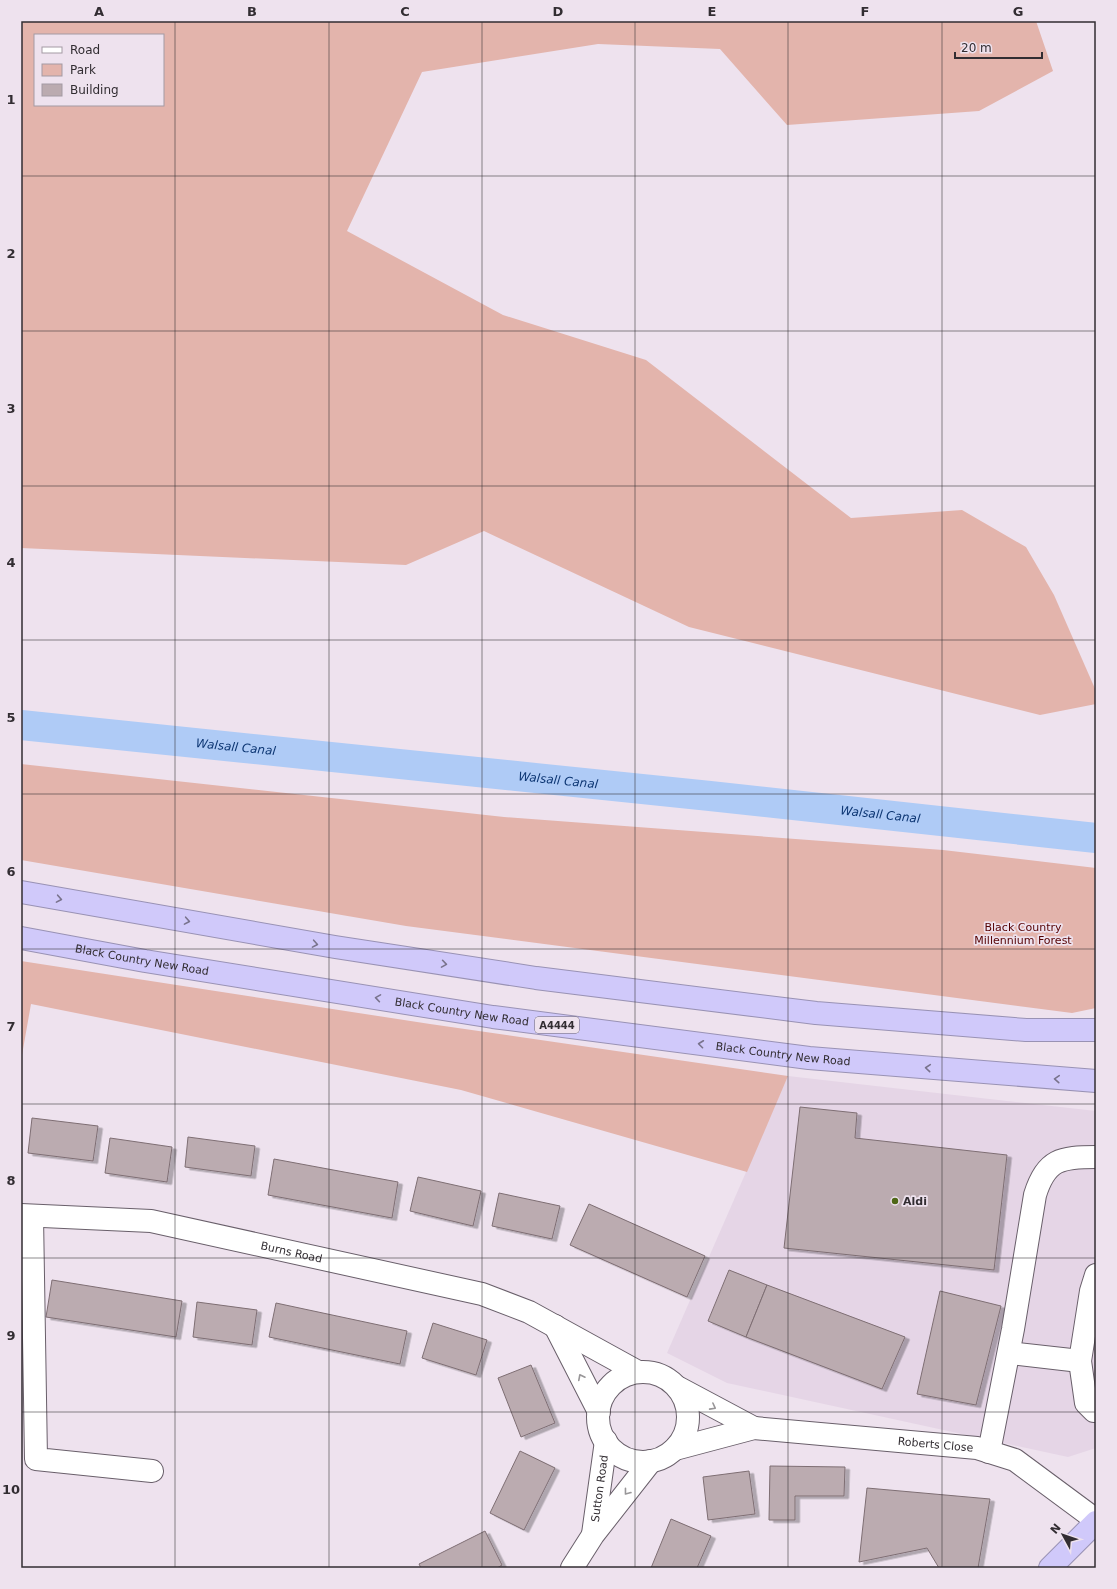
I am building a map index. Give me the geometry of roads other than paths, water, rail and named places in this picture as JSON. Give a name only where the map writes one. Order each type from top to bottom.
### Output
[{"type":"highway","points":[[21,892],[335,947],[536,978],[816,1013],[1026,1030],[1096,1030]]},
{"type":"highway","name":"Black Country New Road","points":[[21,938],[145,961],[501,1018],[808,1058],[1096,1081]]},
{"type":"highway","points":[[1050,1568],[1096,1521]]},
{"type":"street","points":[[990,1452],[1009,1353],[1035,1195],[1039,1180],[1049,1166],[1071,1157],[1096,1157]]},
{"type":"street","points":[[27,1215],[36,1459],[152,1471]]},
{"type":"street","name":"Burns Road","points":[[27,1215],[151,1221],[482,1294],[529,1312],[638,1372]]},
{"type":"street","points":[[1096,1275],[1091,1291],[1080,1360],[1086,1403],[1094,1411],[1096,1411]]},
{"type":"street","points":[[555,1326],[599,1412]]},
{"type":"street","points":[[1009,1353],[1080,1360]]},
{"type":"street","points":[[638,1372],[652,1372],[667,1378],[679,1388],[686,1403],[688,1420],[684,1436],[675,1449],[664,1457],[651,1461],[634,1461],[618,1454],[606,1441],[600,1427],[599,1412],[602,1398],[611,1386],[622,1377],[638,1372]]},
{"type":"street","name":"Roberts Close","points":[[679,1388],[754,1428]]},
{"type":"street","name":"Roberts Close","points":[[675,1449],[754,1428],[977,1448],[1015,1460],[1096,1521]]},
{"type":"street","name":"Sutton Road","points":[[593,1535],[606,1441]]},
{"type":"street","name":"Sutton Road","points":[[572,1568],[593,1535],[651,1461]]},
{"type":"waterway","name":"Walsall Canal","points":[[21,725],[710,796],[1096,838]]},
{"type":"place","name":"Aldi","points":[[895,1201]]},
{"type":"park label","name":"Black Country Millennium Forest","points":[[1023,933]]}]
